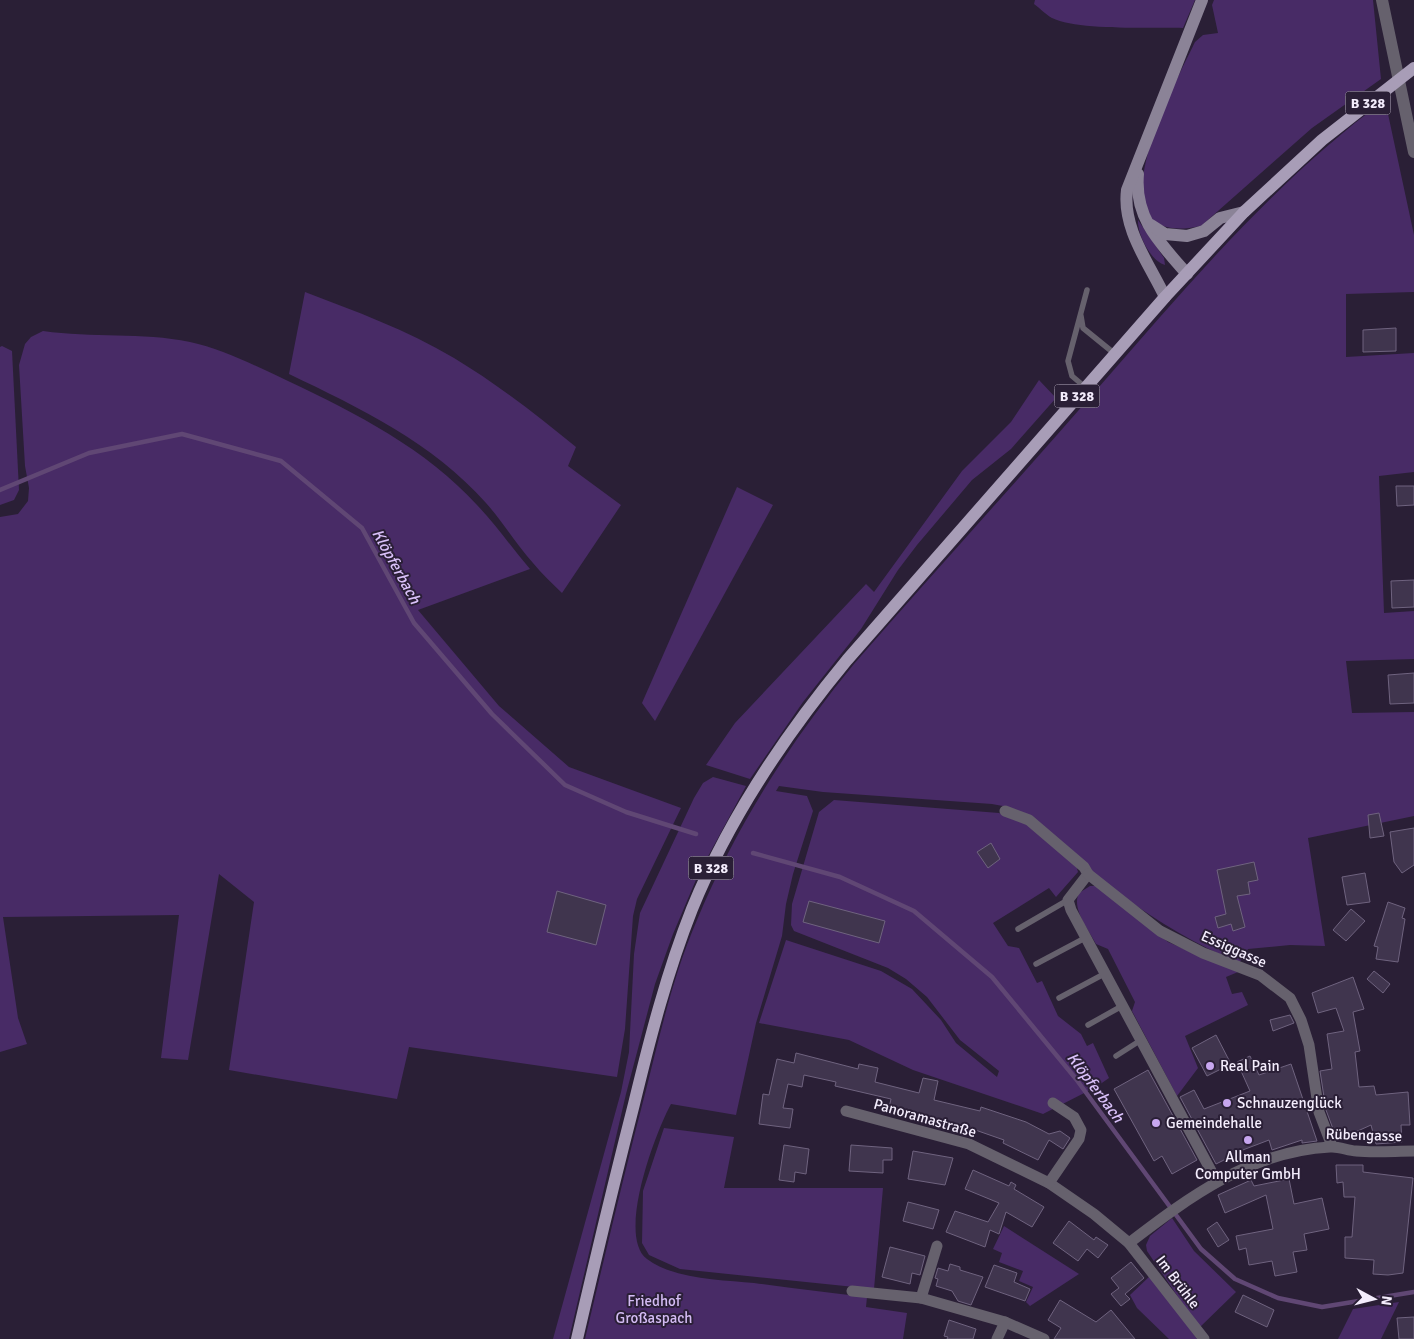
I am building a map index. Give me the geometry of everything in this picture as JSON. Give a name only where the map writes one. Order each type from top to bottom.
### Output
[{"type":"main road","points":[[1165,296],[1132,231],[1127,213],[1127,190],[1202,0]]},
{"type":"main road","name":"B 328","points":[[577,1339],[624,1141],[666,984],[693,907],[738,816],[776,754],[821,691],[913,583],[1165,296],[1244,212],[1336,128],[1414,68]]},
{"type":"main road","points":[[1139,163],[1138,200],[1145,220],[1187,274]]},
{"type":"main road","points":[[1145,220],[1156,230],[1165,234],[1187,236],[1204,231],[1220,218],[1244,212]]},
{"type":"street","points":[[1382,0],[1389,43],[1414,152]]},
{"type":"street","name":"Essiggasse","points":[[1005,811],[1029,820],[1084,867],[1088,874],[1160,931],[1203,952],[1260,976],[1290,998],[1301,1020],[1309,1045],[1319,1112],[1332,1146]]},
{"type":"street","points":[[1088,874],[1068,900],[1104,974],[1216,1180]]},
{"type":"street","points":[[1049,1183],[1079,1139],[1081,1130],[1074,1118],[1053,1103]]},
{"type":"street","name":"Panoramastraße","points":[[846,1111],[969,1144],[1049,1183],[1096,1212],[1129,1243]]},
{"type":"street","name":"Rübengasse","points":[[1129,1243],[1184,1200],[1216,1180],[1289,1152],[1332,1146],[1355,1151],[1414,1151]]},
{"type":"street","name":"Im Brühle","points":[[1129,1243],[1204,1339]]},
{"type":"street","points":[[921,1298],[937,1246]]},
{"type":"street","points":[[852,1291],[921,1298],[1005,1322],[1044,1339]]},
{"type":"street","points":[[996,1339],[1005,1322]]},
{"type":"lane","points":[[1085,387],[1072,376],[1068,361],[1086,290]]},
{"type":"lane","points":[[1080,313],[1083,328],[1114,354]]},
{"type":"lane","points":[[1018,929],[1068,900]]},
{"type":"lane","points":[[1036,964],[1085,938]]},
{"type":"lane","points":[[1059,998],[1104,974]]},
{"type":"lane","points":[[1088,1025],[1122,1006]]},
{"type":"lane","points":[[1116,1056],[1141,1040]]},
{"type":"green space","points":[[1035,0],[1195,0],[1183,28],[1135,28],[1097,27],[1064,22],[1048,15],[1034,4]]},
{"type":"green space","points":[[1214,0],[1373,0],[1381,79],[1312,128],[1201,226],[1166,227],[1148,214],[1142,190],[1147,159],[1157,125],[1195,42],[1203,35],[1218,33],[1212,5]]},
{"type":"green space","name":"Friedhof Großaspach","points":[[1385,100],[1414,235],[1414,292],[1346,294],[1346,357],[1414,353],[1414,472],[1379,476],[1384,613],[1414,611],[1414,659],[1346,661],[1352,713],[1414,712],[1414,816],[1308,838],[1325,946],[1290,945],[1248,949],[1239,963],[1207,948],[1147,913],[1091,873],[1008,807],[992,804],[823,792],[779,786],[776,791],[807,796],[813,811],[793,874],[786,904],[782,936],[756,1023],[736,1115],[671,1104],[657,1136],[642,1183],[637,1207],[636,1229],[639,1247],[647,1259],[658,1266],[684,1275],[867,1297],[866,1307],[907,1313],[903,1339],[585,1339],[657,1044],[681,960],[712,885],[729,851],[786,754],[854,664],[1199,273],[1270,199],[1307,164]]},
{"type":"green space","points":[[1138,220],[1164,258],[1165,265],[1154,258],[1146,246],[1138,226]]},
{"type":"green space","points":[[305,292],[399,330],[454,358],[486,378],[576,447],[568,466],[621,505],[562,593],[527,556],[486,503],[443,462],[369,414],[289,374]]},
{"type":"green space","points":[[43,331],[154,337],[190,342],[240,359],[314,393],[389,434],[436,466],[491,520],[530,569],[418,610],[499,706],[569,767],[681,808],[637,899],[633,916],[625,1029],[617,1077],[409,1047],[397,1099],[229,1070],[254,902],[219,874],[188,1060],[161,1058],[179,915],[3,917],[18,1018],[27,1044],[0,1052],[0,517],[18,514],[28,501],[29,488],[25,466],[19,365],[25,344],[31,337]]},
{"type":"green space","points":[[2,346],[12,351],[19,490],[14,500],[0,505],[0,347]]},
{"type":"green space","points":[[1039,380],[1056,398],[1011,449],[972,480],[917,545],[898,570],[861,629],[803,702],[750,779],[706,765],[735,723],[866,584],[874,592],[962,471],[1011,422]]},
{"type":"green space","points":[[737,487],[773,505],[655,721],[642,703]]},
{"type":"green space","points":[[713,777],[746,786],[698,875],[673,934],[655,984],[626,1094],[569,1339],[553,1339],[621,1092],[629,1052],[634,954],[640,913],[694,798],[703,783]]},
{"type":"green space","points":[[834,800],[999,813],[1027,823],[1076,865],[1078,872],[1056,897],[1049,888],[993,923],[1008,946],[1019,948],[1037,983],[1042,981],[1058,1016],[1081,1034],[1087,1046],[1093,1043],[1109,1078],[1096,1087],[1043,1114],[913,1070],[849,1040],[759,1023],[786,940],[881,971],[912,989],[941,1020],[956,1043],[997,1077],[999,1071],[960,1040],[927,997],[906,979],[888,968],[794,931],[791,925],[792,904],[819,812]]},
{"type":"green space","points":[[1090,886],[1097,886],[1168,942],[1238,972],[1226,977],[1232,994],[1242,992],[1248,1005],[1185,1036],[1198,1068],[1177,1096],[1132,1011],[1135,1002],[1108,949],[1096,944],[1079,912],[1077,899],[1079,893]]},
{"type":"green space","points":[[664,1128],[734,1137],[724,1188],[883,1188],[874,1289],[680,1269],[649,1255],[642,1243],[643,1191]]},
{"type":"green space","points":[[1172,1218],[1194,1251],[1236,1292],[1199,1328],[1147,1251],[1146,1245],[1150,1236]]},
{"type":"green space","points":[[1004,1226],[1079,1274],[1030,1306],[1026,1302],[1033,1287],[1019,1281],[1023,1271],[999,1262],[1002,1253],[993,1249]]},
{"type":"green space","points":[[1151,1275],[1197,1339],[1169,1339],[1137,1308],[1130,1295]]},
{"type":"green space","points":[[1399,1302],[1381,1339],[1338,1339],[1353,1309]]},
{"type":"building","points":[[1396,328],[1396,351],[1363,352],[1363,330]]},
{"type":"building","points":[[1396,486],[1414,486],[1414,505],[1397,506]]},
{"type":"building","points":[[1414,580],[1414,607],[1392,608],[1391,581]]},
{"type":"building","points":[[1414,673],[1414,703],[1390,704],[1388,675]]},
{"type":"building","points":[[1379,813],[1384,836],[1370,838],[1368,815]]},
{"type":"building","points":[[1414,828],[1414,865],[1402,873],[1394,862],[1390,832]]},
{"type":"building","points":[[991,843],[1000,859],[988,868],[977,852]]},
{"type":"building","points":[[1254,862],[1258,880],[1248,882],[1250,894],[1237,896],[1245,927],[1233,931],[1231,924],[1218,928],[1215,917],[1226,914],[1217,870]]},
{"type":"building","points":[[1365,873],[1370,902],[1347,905],[1342,877]]},
{"type":"building","points":[[557,891],[606,905],[596,945],[547,932]]},
{"type":"building","points":[[809,901],[885,921],[879,943],[803,922]]},
{"type":"building","points":[[1388,902],[1405,908],[1402,918],[1405,919],[1398,962],[1376,959],[1378,947],[1374,946]]},
{"type":"building","points":[[1351,909],[1365,921],[1346,941],[1333,930]]},
{"type":"building","points":[[1374,971],[1390,984],[1383,993],[1367,979]]},
{"type":"building","points":[[1353,977],[1364,1009],[1353,1012],[1360,1051],[1355,1052],[1359,1087],[1374,1086],[1376,1095],[1408,1092],[1410,1125],[1401,1125],[1402,1142],[1376,1144],[1371,1125],[1340,1139],[1336,1137],[1326,1110],[1320,1071],[1332,1069],[1327,1034],[1344,1031],[1336,1008],[1318,1013],[1312,993]]},
{"type":"building","points":[[1290,1015],[1294,1023],[1273,1031],[1270,1020]]},
{"type":"building","points":[[1216,1035],[1231,1064],[1207,1076],[1192,1048]]},
{"type":"building","points":[[796,1053],[858,1069],[859,1064],[878,1068],[875,1082],[919,1093],[923,1078],[938,1081],[934,1100],[980,1111],[981,1107],[1026,1122],[1049,1134],[1060,1131],[1070,1138],[1063,1149],[1049,1140],[1038,1160],[1003,1143],[1004,1140],[961,1125],[960,1129],[888,1112],[891,1099],[835,1086],[836,1082],[804,1075],[802,1087],[788,1084],[783,1108],[793,1109],[790,1128],[759,1124],[763,1094],[769,1095],[777,1059],[794,1063]]},
{"type":"building","points":[[1250,1056],[1259,1075],[1291,1064],[1317,1141],[1302,1143],[1302,1140],[1272,1150],[1269,1140],[1227,1156],[1228,1158],[1216,1164],[1180,1097],[1194,1090],[1204,1109],[1250,1091],[1237,1062]]},
{"type":"building","points":[[1148,1070],[1197,1160],[1172,1174],[1162,1156],[1154,1161],[1114,1089]]},
{"type":"building","points":[[784,1145],[809,1149],[806,1174],[795,1172],[794,1182],[779,1180]]},
{"type":"building","points":[[851,1145],[892,1148],[892,1160],[883,1160],[883,1173],[849,1171]]},
{"type":"building","points":[[913,1151],[953,1158],[945,1185],[908,1179]]},
{"type":"building","points":[[1336,1165],[1363,1165],[1363,1172],[1413,1178],[1403,1273],[1373,1274],[1374,1260],[1345,1258],[1345,1237],[1352,1237],[1355,1197],[1344,1197],[1343,1182],[1337,1183]]},
{"type":"building","points":[[973,1170],[1009,1186],[1011,1182],[1016,1185],[1014,1189],[1044,1207],[1032,1227],[1006,1212],[999,1234],[990,1230],[985,1247],[946,1232],[955,1211],[988,1222],[999,1203],[965,1189]]},
{"type":"building","points":[[1289,1179],[1294,1204],[1322,1198],[1329,1229],[1304,1234],[1307,1250],[1293,1252],[1297,1272],[1275,1276],[1272,1261],[1249,1265],[1246,1248],[1239,1250],[1236,1236],[1273,1229],[1266,1195],[1225,1213],[1218,1195],[1251,1180],[1254,1186]]},
{"type":"building","points":[[908,1202],[939,1210],[933,1229],[903,1221]]},
{"type":"building","points":[[1069,1221],[1094,1240],[1096,1237],[1108,1245],[1098,1258],[1087,1249],[1078,1261],[1053,1243]]},
{"type":"building","points":[[1217,1222],[1229,1240],[1218,1247],[1207,1229]]},
{"type":"building","points":[[890,1247],[925,1256],[920,1275],[912,1273],[910,1284],[882,1277]]},
{"type":"building","points":[[1131,1262],[1144,1278],[1125,1294],[1130,1299],[1121,1306],[1111,1294],[1119,1288],[1111,1278]]},
{"type":"building","points":[[950,1264],[960,1267],[960,1270],[983,1277],[971,1305],[958,1301],[952,1291],[936,1286],[938,1279],[935,1278],[938,1268],[948,1271]]},
{"type":"building","points":[[994,1265],[1017,1273],[1014,1282],[1030,1289],[1025,1301],[985,1287]]},
{"type":"building","points":[[1243,1295],[1274,1310],[1267,1327],[1235,1312]]},
{"type":"building","points":[[1060,1300],[1096,1322],[1111,1310],[1135,1339],[1054,1339],[1061,1328],[1048,1320]]},
{"type":"building","points":[[1414,1317],[1414,1339],[1399,1339],[1397,1318]]},
{"type":"building","points":[[949,1320],[976,1329],[973,1339],[947,1339],[948,1337],[944,1336]]},
{"type":"waterway","name":"Klöpferbach","points":[[0,490],[89,453],[182,434],[281,461],[362,528],[414,623],[492,714],[565,785],[626,812],[696,834]]},
{"type":"waterway","name":"Klöpferbach","points":[[753,853],[840,877],[914,911],[992,977],[1076,1079],[1201,1249],[1235,1279],[1278,1298],[1322,1307],[1414,1292]]},
{"type":"place","name":"Real Pain","points":[[1210,1066]]},
{"type":"place","name":"Schnauzenglück","points":[[1227,1103]]},
{"type":"place","name":"Gemeindehalle","points":[[1156,1123]]},
{"type":"place","name":"Allman Computer GmbH","points":[[1248,1140]]}]
